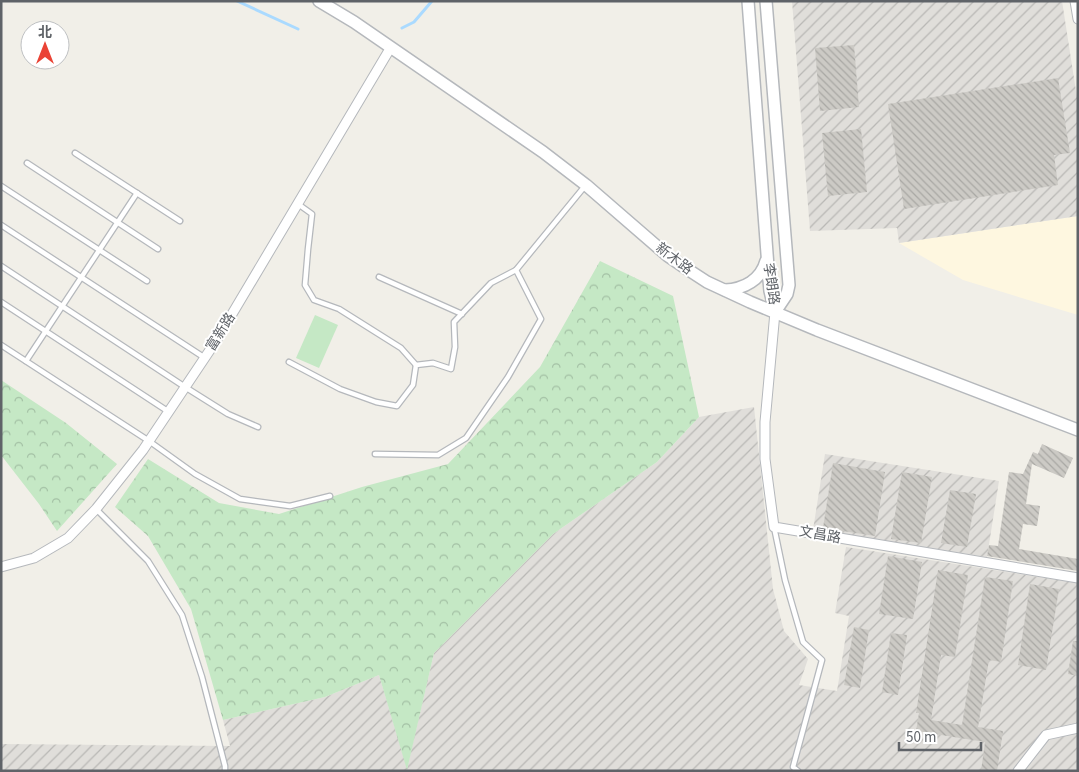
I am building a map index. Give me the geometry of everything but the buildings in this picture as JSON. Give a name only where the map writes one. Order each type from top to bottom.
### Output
[{"type":"street","name":"新木路","points":[[319,1],[354,22],[543,152],[586,185],[668,256],[687,270],[724,290],[817,330],[1078,430]]},
{"type":"street","name":"李朗路","points":[[748,1],[767,257],[770,291],[775,312]]},
{"type":"street","name":"李朗路","points":[[766,1],[789,285],[787,294],[775,312]]},
{"type":"street","points":[[1075,1],[1078,19]]},
{"type":"street","name":"富新路","points":[[1,567],[34,558],[68,538],[96,510],[143,450],[205,358],[391,47]]},
{"type":"street","points":[[724,290],[737,289],[753,281],[765,266],[767,257]]},
{"type":"street","points":[[774,527],[765,459],[765,422],[775,312]]},
{"type":"street","name":"文昌路","points":[[774,527],[1078,578]]},
{"type":"street","points":[[1018,771],[1046,735],[1078,728]]},
{"type":"lane","points":[[75,153],[180,221]]},
{"type":"lane","points":[[27,164],[158,248]]},
{"type":"lane","points":[[416,365],[432,363],[451,370],[455,347],[454,322],[491,283],[516,270],[586,185]]},
{"type":"lane","points":[[1,186],[147,281]]},
{"type":"lane","points":[[26,362],[137,193]]},
{"type":"lane","points":[[289,362],[340,389],[376,402],[396,406],[413,385],[416,365],[401,348],[340,309],[314,300],[306,285],[312,214],[298,204]]},
{"type":"lane","points":[[1,225],[205,358]]},
{"type":"lane","points":[[1,266],[228,414],[258,427]]},
{"type":"lane","points":[[375,454],[438,455],[466,438],[508,377],[541,319],[516,270]]},
{"type":"lane","points":[[380,277],[462,314]]},
{"type":"lane","points":[[1,302],[169,412]]},
{"type":"lane","points":[[1,345],[149,441],[195,474],[240,499],[290,506],[330,496]]},
{"type":"lane","points":[[96,510],[148,561],[182,615],[202,677],[226,771]]},
{"type":"lane","points":[[774,527],[785,580],[803,642],[822,660],[793,767],[798,771]]},
{"type":"shaded area","points":[[792,1],[1062,1],[1078,104],[1078,216],[899,243],[897,228],[810,231]]},
{"type":"shaded area","points":[[1078,216],[1078,315],[963,280],[899,243]]},
{"type":"shaded area","points":[[754,407],[773,589],[784,631],[808,659],[799,685],[837,691],[849,616],[835,613],[846,547],[1078,583],[1078,771],[1,771],[1,744],[230,746],[223,720],[325,697],[379,675],[407,768],[434,653],[553,534],[657,462],[699,417]]},
{"type":"shaded area","points":[[825,454],[999,481],[987,557],[813,530]]},
{"type":"green space","points":[[600,261],[673,296],[699,417],[657,462],[553,534],[434,653],[407,770],[379,675],[325,697],[223,720],[191,609],[148,536],[115,507],[148,459],[219,503],[279,514],[362,487],[448,464],[540,367]]},
{"type":"green space","points":[[315,315],[338,325],[319,368],[296,358]]},
{"type":"green space","points":[[1,380],[66,423],[117,464],[57,531],[39,504],[1,455]]},
{"type":"waterway","points":[[237,1],[298,29]]},
{"type":"waterway","points":[[402,28],[414,22],[432,1]]}]
